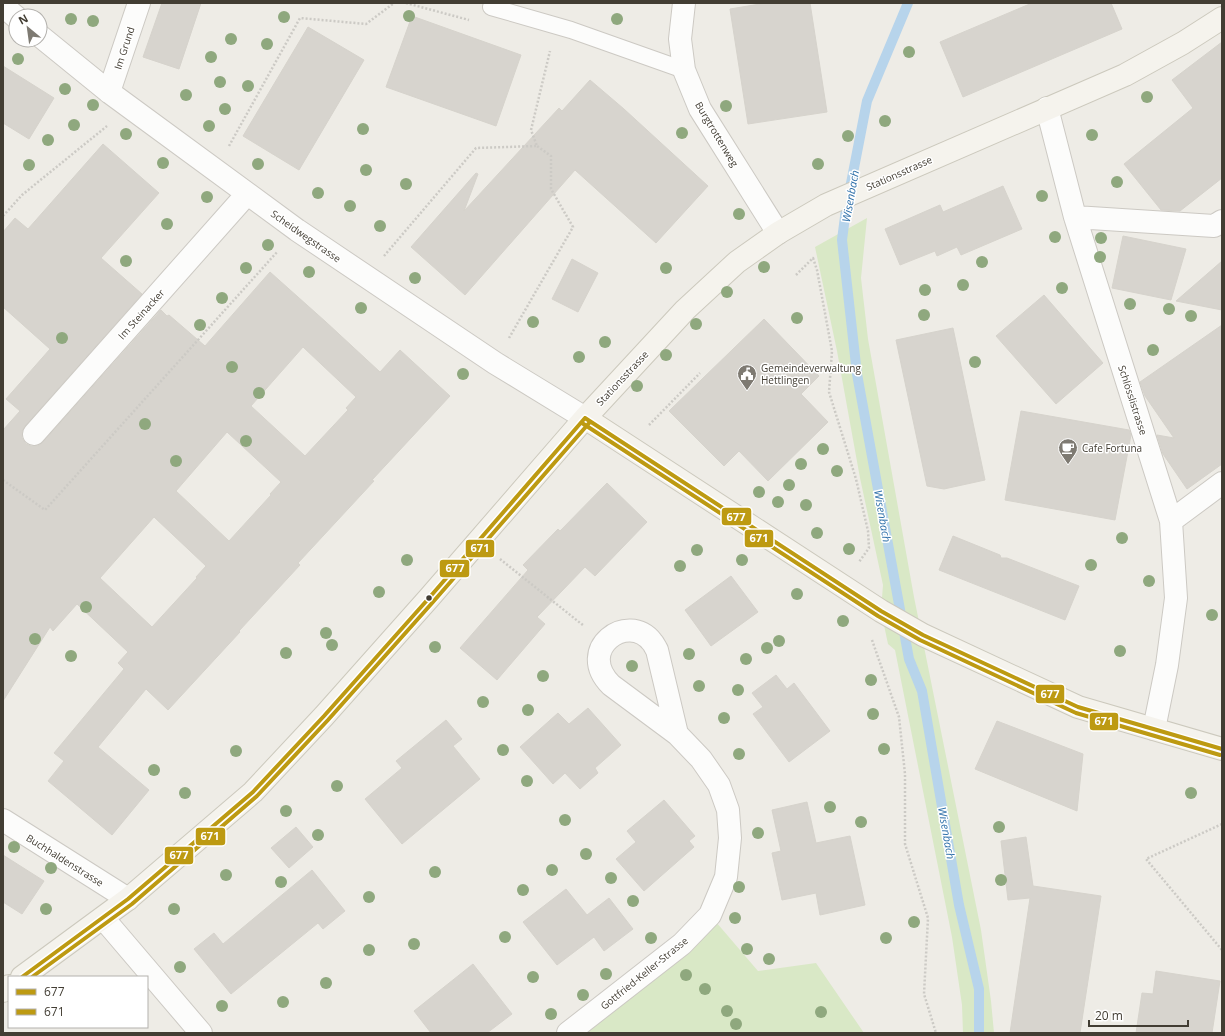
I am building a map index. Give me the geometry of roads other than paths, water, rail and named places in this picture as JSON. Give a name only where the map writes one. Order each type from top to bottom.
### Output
[{"type":"street","name":"Im Grund","points":[[109,92],[139,3]]},
{"type":"street","name":"Burgtrottenweg","points":[[684,3],[680,39],[684,70],[700,109],[778,233]]},
{"type":"street","name":"Stationsstrasse","points":[[23,976],[128,899],[253,792],[324,716],[480,540],[585,418],[685,310],[737,262],[778,233],[826,205],[1125,74],[1183,43],[1222,18]]},
{"type":"street","name":"Scheidwegstrasse","points":[[48,42],[109,92],[297,230],[495,363],[585,418]]},
{"type":"street","name":"Schlösslistrasse","points":[[1047,108],[1075,217],[1171,521],[1176,598],[1167,665],[1154,729]]},
{"type":"street","name":"Im Steinacker","points":[[34,434],[247,194]]},
{"type":"street","points":[[1075,217],[1214,226],[1222,221]]},
{"type":"street","points":[[585,418],[881,611],[923,635],[1078,707],[1222,749]]},
{"type":"street","points":[[1171,521],[1222,483]]},
{"type":"street","name":"Gottfried-Keller-Strasse","points":[[568,1033],[682,944],[710,914],[726,877],[730,838],[728,810],[719,785],[701,759],[677,734],[611,685],[604,678],[600,670],[598,660],[600,651],[605,642],[612,636],[628,630],[646,636],[652,642],[657,650],[677,734]]},
{"type":"street","name":"Buchhaldenstrasse","points":[[3,820],[128,899]]},
{"type":"street","points":[[103,918],[201,1033]]},
{"type":"lane","points":[[491,7],[571,30],[684,70]]},
{"type":"waterway","name":"Wisenbach","points":[[908,3],[867,101],[846,209],[842,240],[857,374],[909,659],[922,691],[959,905],[979,989],[979,1033]]},
{"type":"place","name":"Gemeindeverwaltung Hettlingen","points":[[747,391]]},
{"type":"place","name":"Cafe Fortuna","points":[[1068,465]]}]
